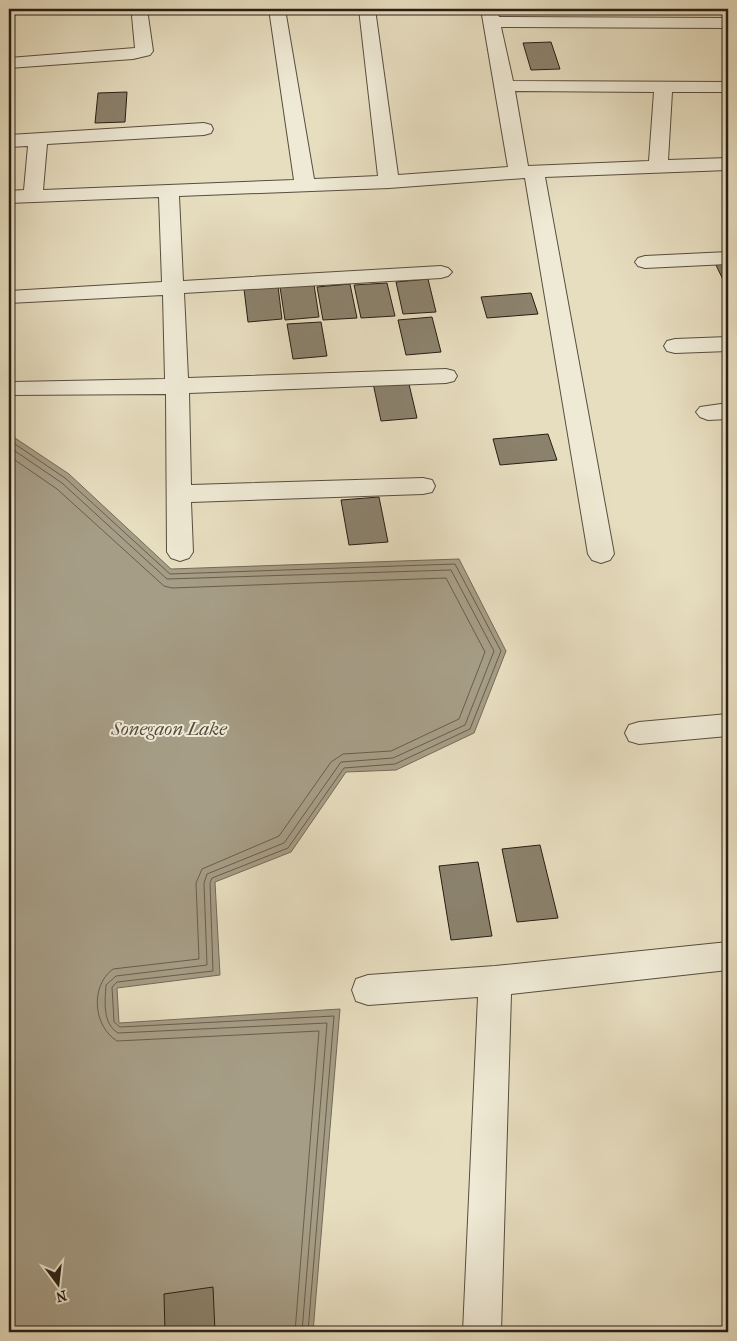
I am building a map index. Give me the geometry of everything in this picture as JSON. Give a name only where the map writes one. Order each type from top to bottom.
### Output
[{"type":"street","points":[[276,9],[305,186]]},
{"type":"street","points":[[367,9],[389,182]]},
{"type":"street","points":[[601,554],[526,172],[491,15],[728,23]]},
{"type":"street","points":[[9,63],[133,54],[144,51],[140,16]]},
{"type":"street","points":[[506,86],[728,87]]},
{"type":"street","points":[[658,168],[663,87]]},
{"type":"street","points":[[9,140],[204,129]]},
{"type":"street","points":[[33,196],[38,139]]},
{"type":"street","points":[[9,196],[305,186],[526,172],[728,164]]},
{"type":"street","points":[[169,191],[177,386],[180,552]]},
{"type":"street","points":[[645,262],[728,258]]},
{"type":"street","points":[[9,297],[441,272]]},
{"type":"street","points":[[675,346],[728,344]]},
{"type":"street","points":[[13,388],[177,386],[446,376]]},
{"type":"street","points":[[179,494],[423,486]]},
{"type":"street","points":[[639,733],[728,725]]},
{"type":"street","points":[[368,990],[495,981],[728,956]]},
{"type":"street","points":[[482,1332],[495,981]]},
{"type":"water","name":"Sonegaon Lake","points":[[9,434],[69,474],[171,569],[459,559],[506,651],[474,733],[396,770],[346,772],[291,852],[215,882],[220,975],[117,988],[119,1023],[340,1009],[313,1332],[9,1332]]},
{"type":"building","points":[[551,42],[560,69],[531,70],[523,43]]},
{"type":"building","points":[[127,92],[125,122],[95,123],[98,93]]},
{"type":"building","points":[[728,262],[728,290],[715,263]]},
{"type":"building","points":[[428,279],[436,312],[403,314],[396,282]]},
{"type":"building","points":[[387,283],[395,316],[361,318],[354,285]]},
{"type":"building","points":[[350,284],[357,318],[323,320],[317,287]]},
{"type":"building","points":[[314,285],[319,317],[285,320],[280,287]]},
{"type":"building","points":[[278,286],[282,319],[248,322],[244,289]]},
{"type":"building","points":[[531,293],[538,314],[487,318],[481,297]]},
{"type":"building","points":[[432,317],[441,352],[406,355],[398,320]]},
{"type":"building","points":[[321,322],[327,356],[293,359],[287,324]]},
{"type":"building","points":[[408,380],[417,418],[381,421],[373,383]]},
{"type":"building","points":[[548,434],[557,460],[500,465],[493,439]]},
{"type":"building","points":[[379,497],[388,542],[349,545],[341,500]]},
{"type":"building","points":[[540,845],[558,918],[517,922],[502,849]]},
{"type":"building","points":[[478,862],[492,936],[451,940],[439,866]]},
{"type":"building","points":[[213,1287],[215,1332],[165,1332],[164,1294]]}]
